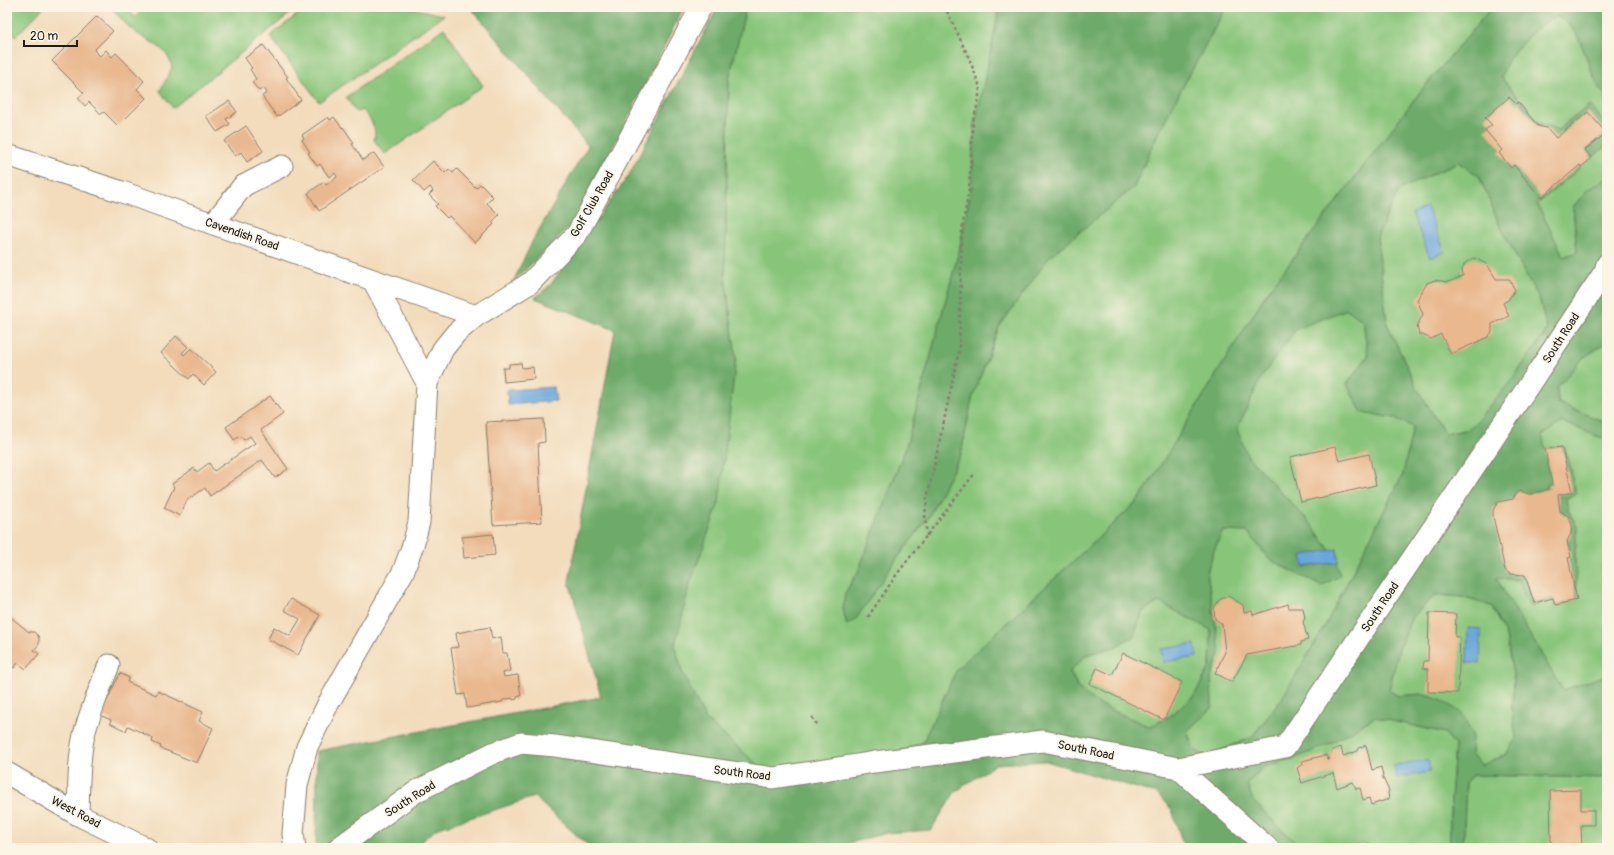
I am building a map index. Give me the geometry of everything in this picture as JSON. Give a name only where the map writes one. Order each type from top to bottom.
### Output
[{"type":"street","name":"Golf Club Road","points":[[428,383],[443,349],[456,333],[476,316],[530,283],[577,234],[701,7]]},
{"type":"street","name":"Cavendish Road","points":[[7,155],[213,224],[476,316]]},
{"type":"street","points":[[213,224],[243,186],[282,166]]},
{"type":"street","name":"South Road","points":[[338,848],[418,791],[493,753],[521,743],[555,746],[773,778],[875,762],[1043,741],[1178,768],[1285,747],[1606,269]]},
{"type":"street","points":[[292,847],[297,785],[307,747],[328,704],[403,572],[413,545],[419,522],[428,383],[373,280]]},
{"type":"street","points":[[78,815],[80,762],[84,736],[91,712],[109,666]]},
{"type":"street","points":[[1178,768],[1268,848]]},
{"type":"street","name":"West Road","points":[[7,773],[78,815],[146,848]]},
{"type":"path","points":[[926,536],[927,499],[959,351],[962,230],[969,189],[974,121],[980,87],[969,58],[945,7]]},
{"type":"path","points":[[868,617],[931,527],[975,473]]},
{"type":"path","points":[[812,717],[817,725]]},
{"type":"green space","points":[[7,7],[44,7],[16,36],[7,27]]},
{"type":"green space","points":[[110,7],[126,7],[135,17],[145,7],[298,7],[173,108],[160,91],[172,68],[167,55],[158,46],[132,29]]},
{"type":"green space","points":[[307,7],[406,7],[444,15],[319,102],[270,36]]},
{"type":"green space","points":[[470,7],[684,7],[620,134],[568,228],[513,282],[533,240],[588,146]]},
{"type":"green space","points":[[718,7],[746,7],[729,79],[725,275],[736,358],[719,503],[690,584],[675,645],[682,672],[706,720],[773,778],[875,762],[923,742],[957,669],[1139,500],[1266,294],[1420,92],[1492,7],[1607,7],[1607,96],[1598,86],[1580,42],[1571,26],[1556,16],[1538,27],[1522,42],[1510,58],[1501,77],[1538,122],[1558,130],[1590,105],[1607,125],[1607,145],[1537,204],[1564,257],[1577,252],[1573,207],[1587,190],[1607,178],[1607,342],[1583,358],[1557,387],[1558,403],[1607,423],[1607,440],[1562,422],[1542,435],[1545,449],[1562,447],[1569,461],[1576,495],[1566,498],[1568,510],[1577,527],[1575,557],[1577,600],[1555,605],[1553,598],[1530,607],[1518,580],[1496,578],[1563,690],[1607,675],[1607,778],[1472,775],[1466,783],[1463,848],[1450,848],[1450,814],[1455,745],[1445,733],[1375,717],[1331,743],[1298,757],[1264,767],[1247,783],[1253,801],[1298,845],[1309,848],[1184,848],[1172,810],[1157,794],[1046,761],[996,764],[955,792],[931,830],[886,833],[832,848],[591,848],[534,797],[436,829],[413,848],[316,848],[317,751],[601,697],[569,581],[615,330],[535,298],[551,284],[629,175]],"holes":[[[1458,162],[1479,176],[1500,226],[1540,301],[1547,330],[1512,380],[1470,429],[1445,434],[1417,388],[1387,324],[1377,237],[1399,190]],[[1347,309],[1363,321],[1368,356],[1347,384],[1362,413],[1395,418],[1413,427],[1403,474],[1325,626],[1281,700],[1251,738],[1207,756],[1194,750],[1187,731],[1212,708],[1211,677],[1220,653],[1207,572],[1214,550],[1223,531],[1248,532],[1269,559],[1321,586],[1340,576],[1336,559],[1311,524],[1248,457],[1237,429],[1262,376],[1296,329]],[[1436,595],[1462,597],[1491,606],[1506,636],[1514,681],[1512,710],[1516,738],[1506,755],[1482,765],[1471,755],[1472,734],[1462,713],[1443,701],[1422,694],[1398,696],[1389,690],[1399,649],[1412,617]],[[1159,602],[1211,630],[1210,667],[1194,696],[1170,716],[1150,727],[1098,704],[1079,689],[1070,672],[1086,655],[1114,647],[1133,637],[1143,611]]]},
{"type":"green space","points":[[746,7],[998,7],[971,189],[959,251],[906,447],[858,572],[845,593],[843,610],[847,625],[928,518],[961,454],[972,399],[999,327],[1050,256],[1134,187],[1159,131],[1226,7],[1492,7],[1420,92],[1266,294],[1139,500],[957,669],[923,742],[875,762],[773,778],[706,720],[682,672],[675,645],[728,413],[736,358],[725,275],[729,79]]},
{"type":"green space","points":[[998,7],[1226,7],[1159,131],[1134,187],[1050,256],[999,327],[972,399],[961,454],[928,518],[896,560],[856,619],[847,625],[843,610],[845,593],[858,572],[906,447],[959,251],[971,189],[975,125],[998,17]]},
{"type":"green space","points":[[1555,16],[1570,26],[1576,34],[1598,86],[1607,96],[1607,125],[1590,105],[1558,130],[1538,122],[1501,77],[1505,62],[1537,27]]},
{"type":"green space","points":[[444,28],[483,86],[385,154],[374,140],[374,128],[368,116],[362,110],[356,112],[346,97]]},
{"type":"green space","points":[[1607,145],[1607,178],[1587,190],[1573,207],[1577,252],[1563,257],[1537,203]]},
{"type":"green space","points":[[1458,162],[1479,176],[1500,226],[1540,301],[1547,330],[1512,380],[1470,429],[1445,434],[1417,388],[1387,324],[1377,237],[1399,190]]},
{"type":"green space","points":[[1347,309],[1363,321],[1368,356],[1347,384],[1362,413],[1396,418],[1413,427],[1403,474],[1325,626],[1281,700],[1251,738],[1207,756],[1194,750],[1187,731],[1212,708],[1211,677],[1220,653],[1207,572],[1214,550],[1223,531],[1248,532],[1269,559],[1321,586],[1336,559],[1311,524],[1248,457],[1236,429],[1262,376],[1296,329]]},
{"type":"green space","points":[[1607,342],[1607,423],[1558,403],[1557,387],[1583,358]]},
{"type":"green space","points":[[1562,422],[1607,440],[1607,675],[1563,691],[1496,578],[1518,580],[1575,557],[1577,527],[1568,510],[1566,498],[1576,495],[1569,461],[1562,447],[1545,449],[1542,435]]},
{"type":"green space","points":[[1436,595],[1462,597],[1491,606],[1506,636],[1514,681],[1512,710],[1516,738],[1506,755],[1482,765],[1471,755],[1472,734],[1422,694],[1398,696],[1389,690],[1399,649],[1412,617]]},
{"type":"green space","points":[[1159,602],[1211,630],[1210,667],[1194,696],[1170,716],[1150,727],[1098,704],[1079,689],[1070,672],[1086,655],[1114,647],[1133,637],[1143,611]]},
{"type":"green space","points":[[1375,717],[1445,733],[1455,745],[1450,814],[1450,848],[1386,848],[1362,844],[1347,848],[1309,848],[1298,845],[1253,801],[1247,783],[1264,767],[1298,757],[1331,743]]},
{"type":"green space","points":[[1472,775],[1607,778],[1607,848],[1463,848],[1466,783]]},
{"type":"water","points":[[1427,207],[1445,252],[1430,258],[1412,213]]},
{"type":"water","points":[[554,387],[556,401],[508,405],[507,390]]},
{"type":"water","points":[[1337,549],[1339,562],[1304,567],[1302,555]]},
{"type":"water","points":[[1468,628],[1481,629],[1480,663],[1467,663]]},
{"type":"water","points":[[1195,644],[1197,657],[1163,662],[1161,649]]},
{"type":"water","points":[[1428,760],[1430,772],[1396,778],[1394,765]]},
{"type":"building","points":[[97,16],[113,31],[94,50],[100,56],[106,50],[112,57],[116,53],[144,81],[137,89],[146,98],[118,126],[104,112],[101,114],[89,102],[85,106],[78,98],[84,93],[52,61]]},
{"type":"building","points":[[263,45],[288,77],[286,78],[301,100],[277,117],[262,96],[267,93],[264,88],[259,91],[252,82],[256,79],[250,69],[252,68],[245,58]]},
{"type":"building","points":[[1509,97],[1516,104],[1518,102],[1538,126],[1547,128],[1556,138],[1588,112],[1606,133],[1585,150],[1592,158],[1581,167],[1580,165],[1541,198],[1514,165],[1511,168],[1499,153],[1502,150],[1485,130],[1492,125],[1485,118]]},
{"type":"building","points":[[229,101],[237,112],[226,119],[230,124],[217,132],[206,116]]},
{"type":"building","points":[[328,117],[330,120],[334,117],[342,128],[343,127],[363,160],[374,153],[384,167],[319,211],[308,193],[324,182],[326,185],[337,177],[335,173],[329,177],[320,164],[317,166],[308,153],[310,152],[302,140],[304,138],[302,135]]},
{"type":"building","points":[[246,126],[263,151],[247,162],[241,152],[235,156],[224,141]]},
{"type":"building","points":[[433,161],[445,173],[449,169],[453,173],[457,169],[476,188],[480,184],[493,197],[487,203],[499,215],[492,222],[494,224],[475,243],[449,216],[447,218],[435,206],[438,204],[429,195],[433,191],[430,187],[424,192],[413,180]]},
{"type":"building","points":[[1474,258],[1487,264],[1496,279],[1509,279],[1515,290],[1508,300],[1503,303],[1509,316],[1492,324],[1492,332],[1488,337],[1451,354],[1441,334],[1431,339],[1421,334],[1419,335],[1417,326],[1423,314],[1417,300],[1427,283],[1435,280],[1448,282],[1463,276],[1462,270],[1465,263]]},
{"type":"building","points":[[176,336],[188,347],[182,353],[184,355],[191,348],[216,372],[204,385],[193,374],[189,379],[161,353]]},
{"type":"building","points":[[521,363],[522,368],[533,367],[534,379],[504,382],[503,368],[509,368],[509,364]]},
{"type":"building","points":[[270,396],[283,414],[261,430],[288,469],[275,478],[262,460],[210,496],[205,488],[187,500],[180,516],[164,508],[174,487],[172,484],[194,468],[197,472],[209,463],[214,471],[255,443],[250,436],[244,440],[240,436],[234,440],[226,427]]},
{"type":"building","points":[[544,419],[545,442],[538,443],[542,522],[493,525],[486,422]]},
{"type":"building","points":[[1335,447],[1339,461],[1369,454],[1376,485],[1301,502],[1290,457]]},
{"type":"building","points":[[1562,447],[1572,492],[1558,495],[1560,511],[1568,516],[1572,525],[1571,534],[1567,541],[1571,557],[1568,558],[1577,600],[1555,605],[1553,598],[1534,603],[1525,575],[1510,574],[1505,570],[1493,510],[1498,502],[1513,499],[1516,493],[1520,491],[1529,494],[1549,489],[1548,486],[1552,484],[1545,449]]},
{"type":"building","points":[[493,534],[495,555],[464,558],[462,537]]},
{"type":"building","points":[[1228,596],[1243,605],[1244,613],[1252,611],[1253,615],[1288,604],[1289,608],[1303,608],[1305,618],[1303,622],[1308,640],[1301,642],[1301,645],[1247,655],[1232,682],[1215,673],[1225,652],[1222,624],[1215,619],[1214,608],[1219,600]]},
{"type":"building","points":[[291,599],[320,615],[298,655],[268,639],[274,627],[290,636],[300,619],[284,610]]},
{"type":"building","points":[[1429,613],[1456,614],[1455,637],[1460,637],[1458,693],[1428,692],[1428,669],[1423,668],[1424,661],[1428,661]]},
{"type":"building","points":[[7,614],[29,632],[34,632],[39,637],[39,644],[34,650],[39,654],[26,669],[18,663],[14,668],[7,663]]},
{"type":"building","points":[[490,627],[492,639],[501,637],[503,653],[507,653],[510,671],[503,673],[504,677],[518,675],[521,696],[513,700],[512,698],[503,700],[502,702],[467,708],[465,694],[458,695],[451,648],[458,647],[456,633]]},
{"type":"building","points":[[1123,653],[1182,682],[1164,720],[1090,684],[1097,668],[1112,675]]},
{"type":"building","points":[[120,673],[129,678],[127,682],[156,695],[158,691],[203,712],[199,721],[213,728],[197,763],[160,748],[161,746],[152,742],[153,738],[128,726],[126,731],[110,723],[111,720],[100,715]]},
{"type":"building","points":[[1366,745],[1372,770],[1381,767],[1382,776],[1389,791],[1389,799],[1371,805],[1369,798],[1363,800],[1360,788],[1356,789],[1353,782],[1337,788],[1333,773],[1302,783],[1297,768],[1303,764],[1302,761],[1326,755],[1328,760],[1332,750],[1341,747],[1343,756],[1358,751],[1359,748]]},
{"type":"building","points":[[1581,790],[1581,810],[1594,810],[1594,825],[1581,825],[1582,848],[1551,848],[1550,791]]}]
